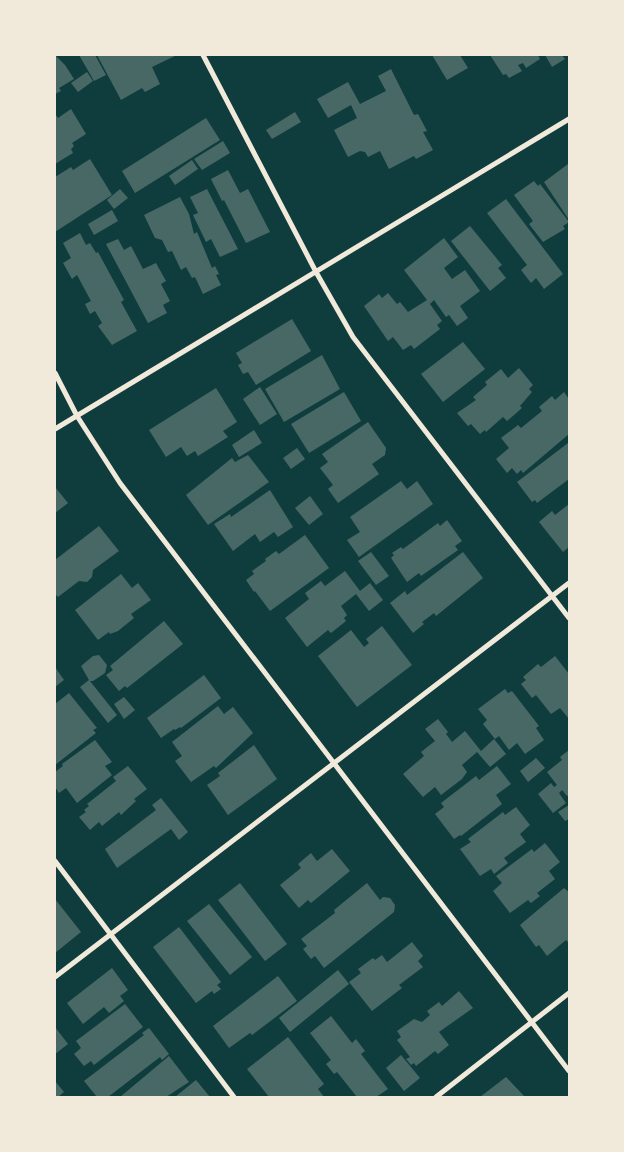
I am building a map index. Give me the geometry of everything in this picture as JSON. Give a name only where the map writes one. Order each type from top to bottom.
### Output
[{"type":"street","points":[[203,55],[316,272],[353,338],[569,618]]},
{"type":"street","points":[[55,429],[569,119]]},
{"type":"street","points":[[55,373],[77,416],[120,483],[569,1071]]},
{"type":"street","points":[[55,977],[569,583]]},
{"type":"street","points":[[55,861],[234,1097]]},
{"type":"street","points":[[436,1097],[569,993]]},
{"type":"building","points":[[55,55],[65,65],[74,79],[59,88],[61,91],[55,94]]},
{"type":"building","points":[[79,55],[95,55],[106,75],[94,81]]},
{"type":"building","points":[[97,55],[177,55],[152,67],[160,84],[145,92],[142,88],[121,100]]},
{"type":"building","points":[[432,55],[460,55],[468,68],[447,80]]},
{"type":"building","points":[[490,55],[538,55],[540,59],[526,68],[523,63],[518,65],[522,71],[509,78],[506,74],[503,75]]},
{"type":"building","points":[[545,55],[562,55],[565,59],[552,67]]},
{"type":"building","points":[[391,69],[414,115],[418,114],[427,131],[423,132],[433,150],[416,159],[414,156],[389,169],[380,151],[368,157],[365,152],[360,151],[348,157],[334,130],[357,118],[351,105],[328,118],[317,99],[348,82],[360,104],[386,91],[378,76]]},
{"type":"building","points":[[87,72],[93,81],[78,92],[71,83]]},
{"type":"building","points":[[71,109],[86,134],[72,143],[74,146],[71,149],[73,153],[55,164],[55,114],[58,118]]},
{"type":"building","points":[[295,112],[301,122],[272,139],[266,130]]},
{"type":"building","points":[[206,118],[220,140],[135,193],[122,171]]},
{"type":"building","points":[[223,141],[230,153],[202,170],[194,159]]},
{"type":"building","points":[[90,159],[112,195],[55,232],[55,177],[71,167],[73,170]]},
{"type":"building","points":[[192,160],[198,169],[175,185],[169,176]]},
{"type":"building","points":[[568,164],[569,166],[569,220],[544,182]]},
{"type":"building","points":[[228,170],[240,193],[248,189],[270,232],[246,243],[211,179]]},
{"type":"building","points":[[534,181],[538,186],[540,184],[569,222],[563,226],[565,229],[543,242],[529,224],[533,221],[514,195]]},
{"type":"building","points":[[120,189],[128,198],[114,209],[107,200]]},
{"type":"building","points":[[207,189],[238,249],[220,257],[211,239],[206,242],[193,215],[198,213],[190,197]]},
{"type":"building","points":[[180,197],[189,214],[194,234],[197,232],[212,268],[215,266],[219,274],[216,275],[221,285],[203,294],[195,277],[192,278],[186,267],[181,270],[172,251],[168,252],[162,240],[155,238],[144,215]]},
{"type":"building","points":[[506,199],[563,274],[544,289],[536,278],[531,283],[521,270],[527,265],[487,213]]},
{"type":"building","points":[[112,210],[118,221],[94,235],[88,224]]},
{"type":"building","points":[[470,226],[502,265],[498,268],[506,278],[490,291],[451,241]]},
{"type":"building","points":[[80,233],[86,245],[90,243],[96,253],[98,252],[124,300],[121,302],[137,331],[112,345],[98,326],[102,323],[95,311],[90,314],[85,304],[91,301],[77,275],[72,279],[63,263],[71,258],[63,243]]},
{"type":"building","points":[[444,238],[458,257],[444,268],[452,279],[465,270],[480,291],[460,306],[468,318],[457,326],[449,315],[446,317],[434,300],[430,304],[442,321],[437,325],[440,329],[414,349],[411,345],[403,350],[393,337],[388,341],[364,306],[379,294],[382,298],[388,293],[397,304],[400,302],[408,312],[427,300],[404,270]]},
{"type":"building","points":[[118,239],[124,250],[131,246],[143,269],[156,263],[166,281],[161,284],[170,301],[163,305],[167,313],[148,323],[106,244]]},
{"type":"building","points":[[292,319],[311,351],[256,385],[248,372],[243,374],[238,365],[242,363],[236,353]]},
{"type":"building","points":[[463,342],[485,369],[443,402],[421,374]]},
{"type":"building","points":[[322,355],[340,389],[284,422],[265,389]]},
{"type":"building","points":[[519,368],[533,385],[529,389],[532,392],[520,406],[522,408],[507,421],[503,417],[486,432],[485,430],[480,434],[471,424],[468,426],[457,413],[476,400],[473,397],[487,385],[485,382],[501,369],[508,378]]},
{"type":"building","points":[[260,387],[277,414],[260,425],[243,399]]},
{"type":"building","points":[[216,388],[237,422],[223,431],[228,437],[198,456],[195,451],[187,456],[181,447],[166,457],[149,430]]},
{"type":"building","points":[[344,392],[361,421],[309,453],[291,424]]},
{"type":"building","points":[[564,392],[569,399],[569,434],[523,473],[521,470],[517,474],[512,468],[507,473],[496,459],[509,448],[501,438],[518,425],[521,428],[542,411],[539,407],[552,396],[555,400]]},
{"type":"building","points":[[368,422],[386,448],[385,455],[372,464],[379,474],[338,503],[328,489],[333,485],[320,468],[328,462],[322,454]]},
{"type":"building","points":[[254,430],[262,443],[239,457],[232,445]]},
{"type":"building","points":[[568,443],[569,479],[537,503],[535,500],[532,502],[517,482]]},
{"type":"building","points":[[297,448],[305,459],[291,469],[283,458]]},
{"type":"building","points":[[248,455],[269,482],[208,525],[186,495],[232,458],[235,462]]},
{"type":"building","points":[[401,481],[407,489],[417,481],[433,504],[359,557],[347,540],[360,532],[350,517]]},
{"type":"building","points":[[55,487],[68,503],[55,513]]},
{"type":"building","points":[[270,490],[293,527],[278,537],[274,532],[260,542],[255,534],[233,551],[214,524],[230,514],[231,517]]},
{"type":"building","points":[[310,496],[323,514],[309,525],[295,508]]},
{"type":"building","points":[[569,504],[569,547],[563,552],[539,522],[552,511],[555,515]]},
{"type":"building","points":[[447,520],[462,541],[455,546],[458,550],[421,576],[419,573],[407,582],[391,558],[394,555],[392,553],[401,547],[403,549],[438,523],[440,526]]},
{"type":"building","points":[[99,526],[119,551],[93,570],[92,577],[87,582],[79,581],[58,597],[55,594],[55,560]]},
{"type":"building","points":[[305,535],[329,568],[270,611],[246,580],[254,574],[252,571],[266,561],[265,559],[276,551],[279,554]]},
{"type":"building","points":[[371,552],[389,576],[376,585],[358,561]]},
{"type":"building","points":[[463,552],[483,578],[436,616],[434,613],[422,622],[424,624],[413,633],[390,603],[405,591],[407,595]]},
{"type":"building","points":[[345,571],[360,591],[370,583],[383,600],[369,611],[356,594],[341,606],[347,615],[344,618],[346,621],[331,633],[328,630],[307,647],[285,618],[309,599],[305,593],[321,581],[325,586]]},
{"type":"building","points":[[121,574],[132,588],[138,583],[151,600],[131,614],[134,618],[118,631],[110,634],[109,632],[98,640],[75,610]]},
{"type":"building","points":[[164,621],[183,644],[127,688],[125,686],[119,691],[106,675],[113,670],[110,666]]},
{"type":"building","points":[[382,626],[412,665],[357,707],[318,656],[351,630],[364,647],[369,643],[366,639]]},
{"type":"building","points":[[99,655],[107,665],[105,673],[90,681],[117,715],[108,723],[80,687],[89,680],[81,666],[93,656]]},
{"type":"building","points":[[555,656],[569,674],[569,719],[560,708],[551,714],[536,695],[532,698],[521,684],[526,680],[523,677],[538,664],[541,667]]},
{"type":"building","points":[[55,667],[64,680],[55,687]]},
{"type":"building","points":[[204,675],[221,698],[181,728],[174,729],[161,738],[147,718]]},
{"type":"building","points":[[505,689],[508,693],[512,691],[539,726],[536,728],[544,740],[525,754],[517,743],[509,750],[499,736],[495,739],[483,724],[487,720],[478,709]]},
{"type":"building","points":[[69,693],[97,728],[93,730],[96,733],[55,765],[55,704]]},
{"type":"building","points":[[124,697],[135,710],[124,719],[114,704]]},
{"type":"building","points":[[218,706],[224,714],[233,707],[253,733],[216,768],[214,766],[191,782],[175,761],[182,756],[172,742]]},
{"type":"building","points":[[438,719],[448,732],[446,734],[452,742],[465,731],[481,751],[494,739],[506,754],[490,767],[477,752],[462,765],[467,772],[462,779],[441,795],[435,787],[423,797],[403,774],[424,756],[421,752],[435,741],[425,729]]},
{"type":"building","points":[[95,740],[112,762],[105,766],[112,775],[77,803],[66,788],[59,793],[55,787],[55,772],[63,766],[62,764]]},
{"type":"building","points":[[254,745],[277,779],[228,815],[207,785],[220,776],[218,773]]},
{"type":"building","points":[[569,750],[569,795],[567,796],[562,790],[559,793],[566,803],[553,813],[538,794],[551,783],[554,787],[557,785],[547,772],[562,760],[560,757]]},
{"type":"building","points":[[536,758],[545,768],[528,782],[520,771]]},
{"type":"building","points":[[128,766],[147,789],[134,799],[136,801],[121,815],[119,812],[102,826],[99,822],[90,830],[79,817],[86,812],[84,810],[89,806],[87,804],[116,781],[113,777]]},
{"type":"building","points":[[497,766],[511,784],[496,795],[502,804],[461,836],[454,839],[435,814],[444,807],[441,803],[476,776],[479,780]]},
{"type":"building","points":[[161,798],[188,832],[179,840],[171,829],[117,868],[105,849],[156,810],[152,805]]},
{"type":"building","points":[[569,805],[569,819],[565,821],[558,812]]},
{"type":"building","points":[[516,807],[530,825],[520,834],[526,842],[504,858],[508,863],[494,874],[491,869],[480,876],[460,849],[471,842],[468,839],[503,812],[505,815]]},
{"type":"building","points":[[545,843],[560,862],[549,871],[555,879],[537,893],[540,896],[531,903],[528,900],[510,913],[493,891],[502,883],[496,876],[532,849],[534,852]]},
{"type":"building","points":[[332,849],[350,871],[311,903],[308,900],[299,908],[280,885],[301,868],[298,864],[311,853],[317,861]]},
{"type":"building","points":[[240,883],[287,944],[265,961],[218,900]]},
{"type":"building","points":[[367,883],[380,900],[383,897],[390,898],[395,905],[394,912],[324,968],[315,956],[311,959],[303,949],[307,946],[301,939],[335,913],[334,910]]},
{"type":"building","points":[[564,888],[569,892],[569,943],[566,940],[547,956],[539,945],[536,947],[520,925]]},
{"type":"building","points":[[55,899],[81,932],[55,953]]},
{"type":"building","points":[[209,904],[252,957],[230,975],[187,921]]},
{"type":"building","points":[[179,927],[221,982],[217,985],[221,989],[214,994],[212,991],[196,1003],[153,947]]},
{"type":"building","points":[[412,942],[423,956],[418,961],[423,967],[399,985],[402,988],[372,1011],[349,982],[361,973],[358,969],[373,958],[375,960],[382,955],[387,962]]},
{"type":"building","points":[[112,968],[128,990],[120,996],[124,1001],[109,1013],[104,1007],[83,1024],[67,1003]]},
{"type":"building","points":[[338,970],[349,984],[290,1032],[279,1018]]},
{"type":"building","points":[[278,976],[297,1001],[252,1035],[250,1033],[229,1048],[213,1026]]},
{"type":"building","points":[[459,991],[473,1008],[439,1032],[449,1045],[438,1054],[435,1051],[416,1066],[414,1063],[411,1065],[406,1059],[410,1057],[397,1040],[401,1037],[397,1031],[414,1019],[422,1022],[430,1015],[427,1011],[439,1002],[442,1006]]},
{"type":"building","points":[[125,1004],[143,1027],[94,1065],[91,1061],[84,1066],[74,1054],[81,1048],[76,1041]]},
{"type":"building","points":[[331,1016],[352,1043],[356,1039],[365,1051],[361,1054],[388,1089],[376,1097],[357,1097],[337,1072],[334,1074],[326,1064],[331,1060],[310,1033]]},
{"type":"building","points":[[55,1027],[68,1044],[55,1054]]},
{"type":"building","points":[[149,1028],[169,1054],[162,1060],[160,1057],[108,1097],[97,1097],[84,1081],[144,1035],[142,1033]]},
{"type":"building","points":[[288,1037],[324,1084],[318,1089],[324,1097],[269,1097],[247,1069]]},
{"type":"building","points":[[401,1055],[420,1078],[404,1091],[386,1068]]},
{"type":"building","points":[[169,1056],[189,1082],[166,1097],[120,1097]]},
{"type":"building","points":[[506,1077],[525,1097],[480,1097]]},
{"type":"building","points":[[196,1080],[210,1097],[175,1097]]},
{"type":"building","points":[[55,1081],[64,1092],[58,1097],[55,1097]]}]
